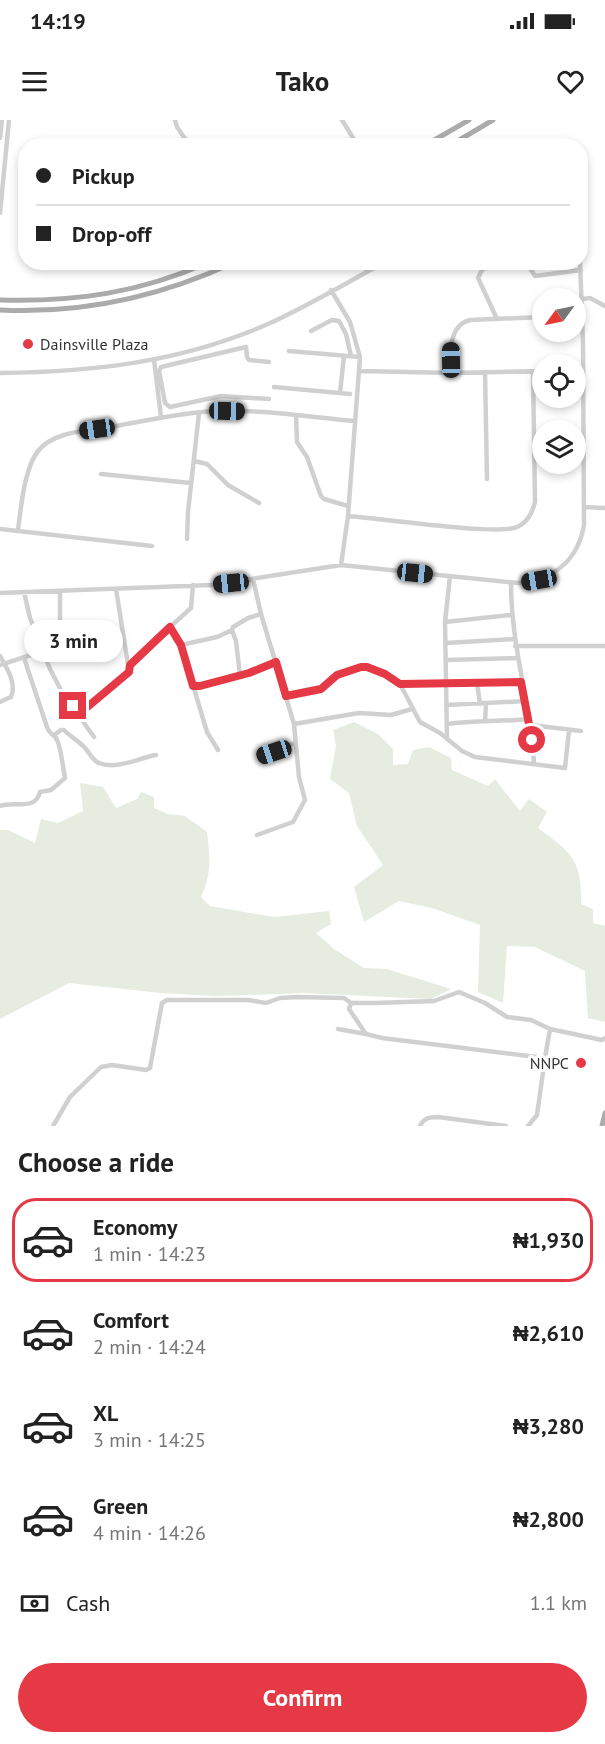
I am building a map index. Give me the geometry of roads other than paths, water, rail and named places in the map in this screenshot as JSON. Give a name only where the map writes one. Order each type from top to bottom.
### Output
[{"type":"main road","points":[[438,138],[469,120]]},
{"type":"main road","points":[[463,138],[493,120]]},
{"type":"main road","points":[[0,300],[49,300],[109,294],[190,270]]},
{"type":"main road","points":[[0,310],[77,309],[123,301],[184,284],[216,270]]},
{"type":"main road","points":[[602,1126],[605,1113]]},
{"type":"street","points":[[0,138],[2,120]]},
{"type":"street","points":[[0,213],[9,120]]},
{"type":"street","points":[[175,120],[185,138]]},
{"type":"street","points":[[342,120],[353,138]]},
{"type":"street","points":[[0,373],[54,373],[107,368],[154,360],[228,339],[267,324],[370,270]]},
{"type":"street","points":[[482,270],[478,278],[497,319]]},
{"type":"street","points":[[530,270],[533,275],[581,270],[582,288]]},
{"type":"street","points":[[331,290],[350,322],[360,357],[348,516],[341,565]]},
{"type":"street","points":[[586,298],[590,298],[605,306]]},
{"type":"street","points":[[452,373],[451,347],[459,326],[471,320],[532,317]]},
{"type":"street","points":[[311,331],[332,320],[339,321],[346,334],[351,356]]},
{"type":"street","points":[[237,335],[241,348]]},
{"type":"street","points":[[228,339],[232,350]]},
{"type":"street","points":[[269,362],[249,360],[246,347],[159,369],[167,406],[221,396],[269,399]]},
{"type":"street","points":[[289,351],[360,357]]},
{"type":"street","points":[[340,393],[344,356]]},
{"type":"street","points":[[154,360],[162,417]]},
{"type":"street","points":[[360,371],[532,372]]},
{"type":"street","points":[[485,372],[487,479]]},
{"type":"street","points":[[274,387],[350,394]]},
{"type":"street","points":[[348,516],[483,529],[510,530],[521,525],[528,518],[535,502],[534,408]]},
{"type":"street","points":[[0,593],[193,585],[253,579],[341,565],[511,583],[539,580],[550,576],[563,566],[576,550],[583,534],[585,507],[584,408]]},
{"type":"street","points":[[18,530],[27,477],[35,456],[46,443],[75,432],[162,417],[242,411],[355,421]]},
{"type":"street","points":[[188,539],[191,483],[199,413]]},
{"type":"street","points":[[296,415],[297,442],[307,457],[321,496],[348,506]]},
{"type":"street","points":[[194,461],[207,464],[228,485],[259,503]]},
{"type":"street","points":[[101,474],[191,483]]},
{"type":"street","points":[[585,507],[605,508]]},
{"type":"street","points":[[0,529],[152,546]]},
{"type":"street","points":[[447,738],[445,622],[450,576]]},
{"type":"street","points":[[253,579],[261,614],[294,724],[305,802],[292,822],[257,835]]},
{"type":"street","points":[[511,583],[511,615],[521,682],[531,725],[534,763]]},
{"type":"street","points":[[130,665],[191,608],[193,585]]},
{"type":"street","points":[[79,714],[129,672],[130,665],[116,589]]},
{"type":"street","points":[[2,664],[44,653],[68,650],[60,621],[60,591]]},
{"type":"street","points":[[24,592],[27,609],[62,692],[94,737]]},
{"type":"street","points":[[181,645],[217,637],[232,630],[239,622],[261,614]]},
{"type":"street","points":[[445,622],[511,615]]},
{"type":"street","points":[[170,627],[181,645],[207,730],[218,750]]},
{"type":"street","points":[[232,630],[236,641],[240,675]]},
{"type":"street","points":[[446,642],[515,639]]},
{"type":"street","points":[[516,645],[605,646]]},
{"type":"street","points":[[0,656],[14,689],[11,697],[0,702]]},
{"type":"street","points":[[0,806],[33,802],[39,798],[40,792],[49,791],[64,780],[60,746],[54,735],[50,735],[24,658]]},
{"type":"street","points":[[446,660],[517,658]]},
{"type":"street","points":[[193,686],[240,675],[276,662]]},
{"type":"street","points":[[286,696],[321,689],[337,675],[367,667],[385,674],[400,684],[420,722],[447,738],[462,751],[475,757],[565,768],[569,730]]},
{"type":"street","points":[[400,684],[521,682]]},
{"type":"street","points":[[477,683],[486,721]]},
{"type":"street","points":[[446,705],[483,705],[526,701]]},
{"type":"street","points":[[294,724],[359,713],[391,715],[412,709]]},
{"type":"street","points":[[447,724],[529,719]]},
{"type":"street","points":[[531,725],[581,732]]},
{"type":"street","points":[[54,735],[64,730],[100,764],[126,763],[156,755]]},
{"type":"street","points":[[262,756],[295,743]]},
{"type":"street","points":[[53,1126],[70,1097],[101,1067],[112,1065],[146,1070],[150,1068],[164,1001],[248,1000],[266,1003],[280,998],[298,997],[344,998],[351,1003],[434,1001],[455,993],[462,993],[485,1003],[507,1017],[531,1020],[550,1029],[602,1040],[605,1038]]},
{"type":"street","points":[[351,1003],[350,1009],[366,1034]]},
{"type":"street","points":[[338,1029],[545,1058]]},
{"type":"street","points":[[528,1126],[537,1115],[550,1029]]},
{"type":"street","points":[[420,1126],[429,1117],[506,1126]]},
{"type":"place","name":"Dainsville Plaza","points":[[28,344]]},
{"type":"place","name":"NNPC","points":[[581,1063]]}]
